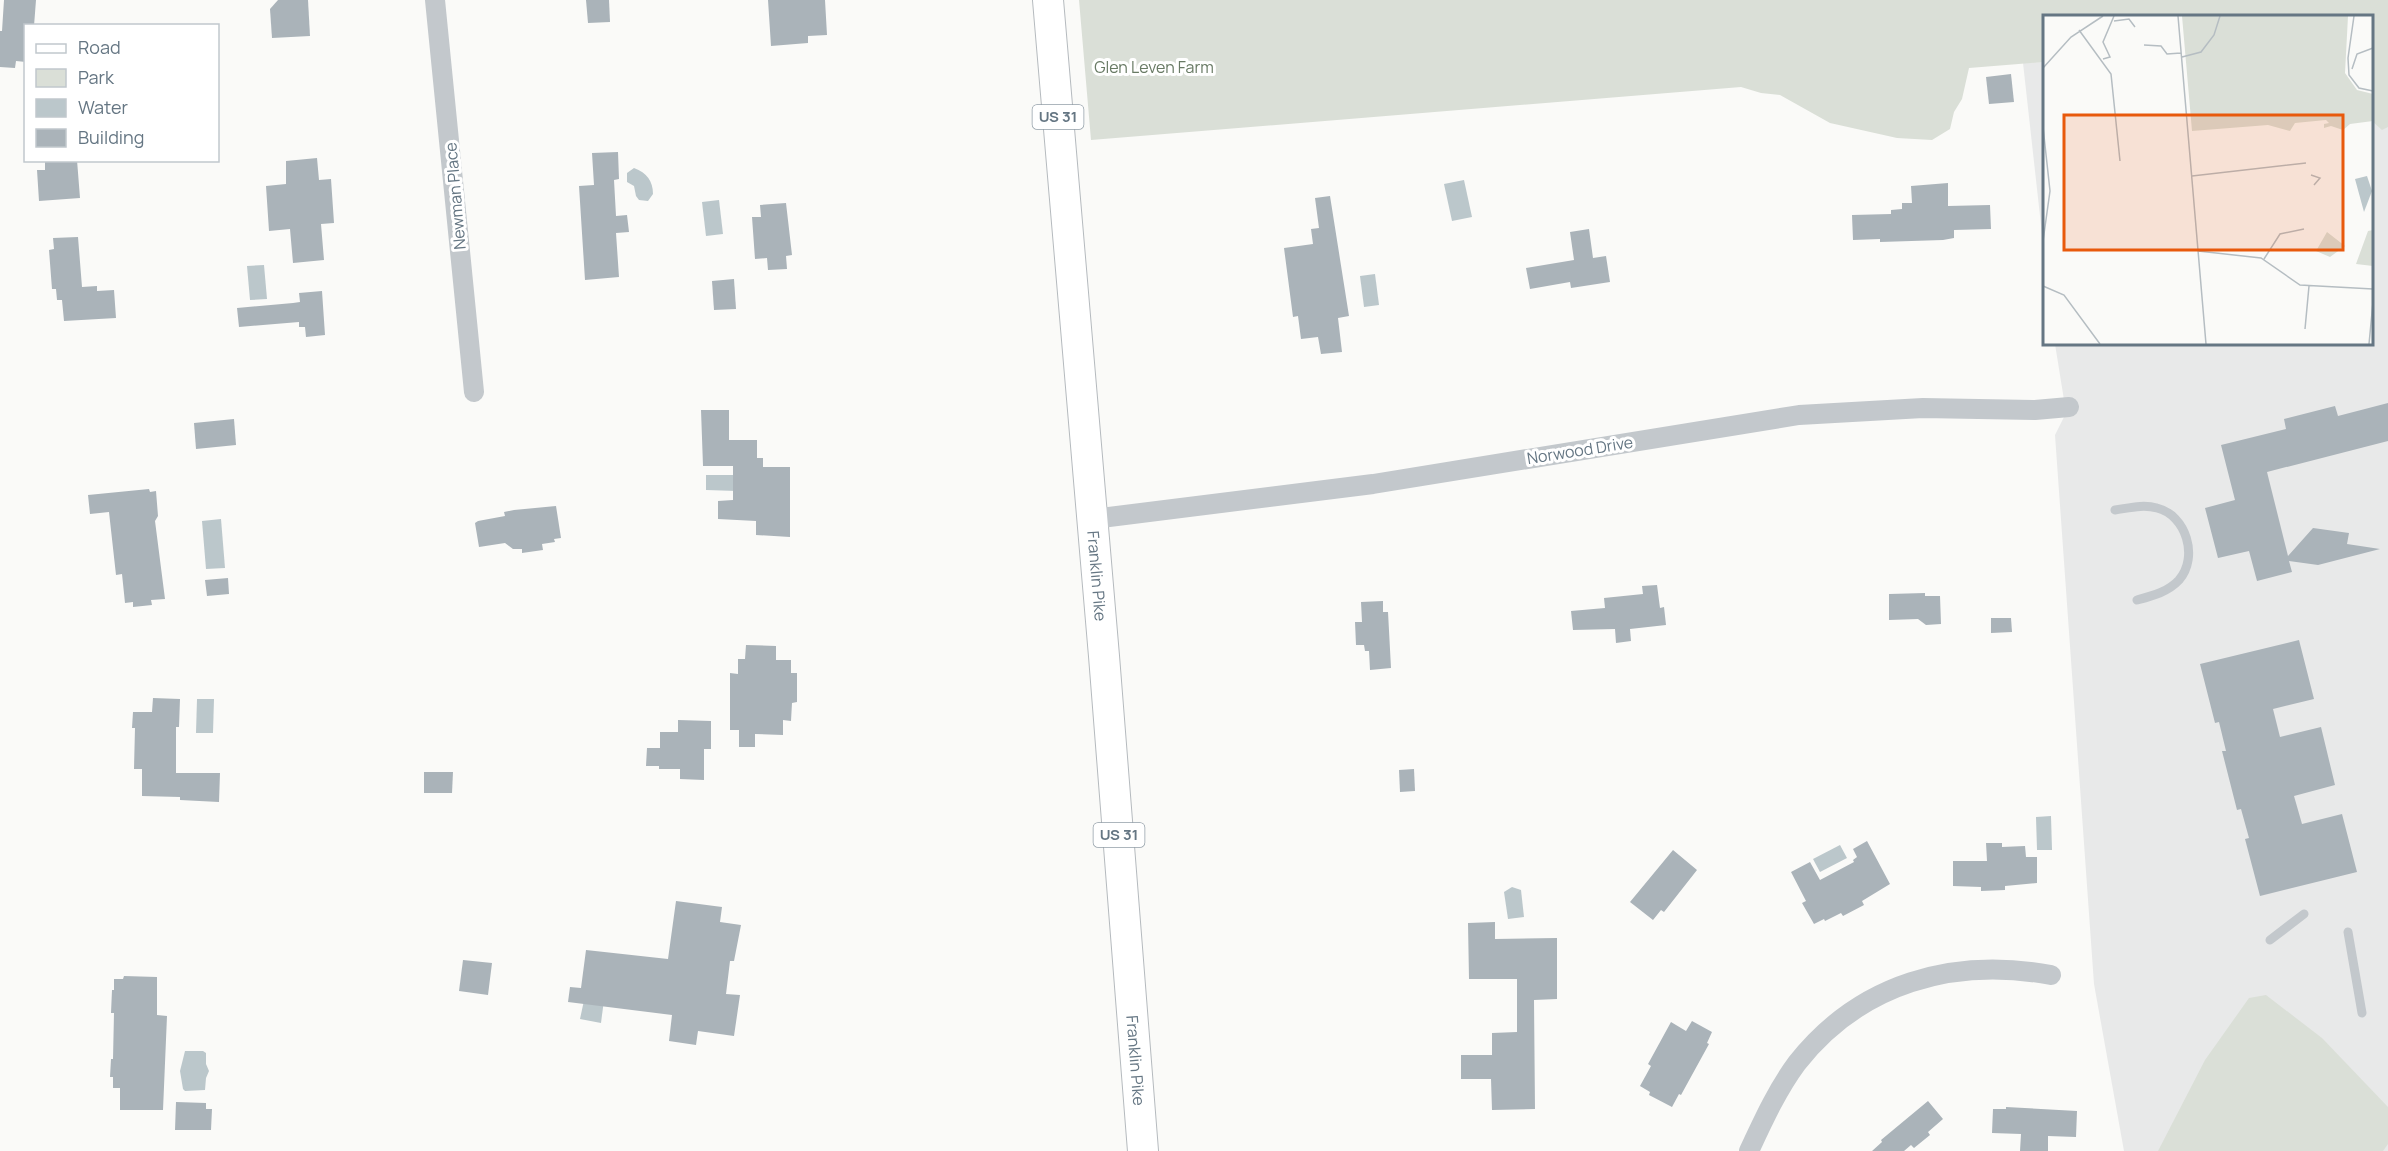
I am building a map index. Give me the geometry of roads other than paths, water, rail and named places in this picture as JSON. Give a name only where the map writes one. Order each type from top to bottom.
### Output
[{"type":"main road","name":"Franklin Pike","points":[[1048,0],[1093,519],[1143,1151]]},
{"type":"street","name":"Newman Place","points":[[435,0],[474,392]]},
{"type":"street","name":"Norwood Drive","points":[[1093,519],[1373,484],[1798,416],[1912,409],[2035,410],[2069,407]]},
{"type":"street","points":[[1749,1151],[1766,1114],[1796,1064],[1813,1045],[1849,1014],[1877,996],[1920,978],[1952,971],[2013,969],[2051,975]]},
{"type":"lane","points":[[2115,510],[2140,506],[2165,510],[2178,522],[2187,541],[2187,563],[2181,577],[2173,586],[2162,592],[2137,600]]},
{"type":"lane","points":[[2270,940],[2304,914]]},
{"type":"lane","points":[[2348,932],[2362,1013]]},
{"type":"water","points":[[634,168],[646,175],[652,185],[653,194],[648,201],[639,200],[634,186],[627,182],[627,173]]},
{"type":"water","points":[[1464,180],[1472,217],[1452,221],[1444,184]]},
{"type":"water","points":[[719,200],[723,234],[706,236],[702,202]]},
{"type":"water","points":[[264,265],[267,299],[250,300],[247,266]]},
{"type":"water","points":[[1375,274],[1379,305],[1364,307],[1360,276]]},
{"type":"water","points":[[706,475],[737,475],[737,491],[706,490]]},
{"type":"water","points":[[221,519],[225,568],[206,569],[202,521]]},
{"type":"water","points":[[197,699],[214,699],[213,733],[196,733]]},
{"type":"water","points":[[2051,816],[2052,850],[2037,850],[2036,817]]},
{"type":"water","points":[[1840,845],[1847,858],[1820,872],[1813,859]]},
{"type":"water","points":[[1512,887],[1521,890],[1524,917],[1508,919],[1504,892]]},
{"type":"water","points":[[588,982],[606,984],[601,1023],[580,1019]]},
{"type":"water","points":[[185,1051],[206,1053],[206,1064],[209,1071],[205,1090],[185,1091],[183,1089],[180,1071]]},
{"type":"park label","name":"Glen Leven Farm","points":[[1154,67]]}]
